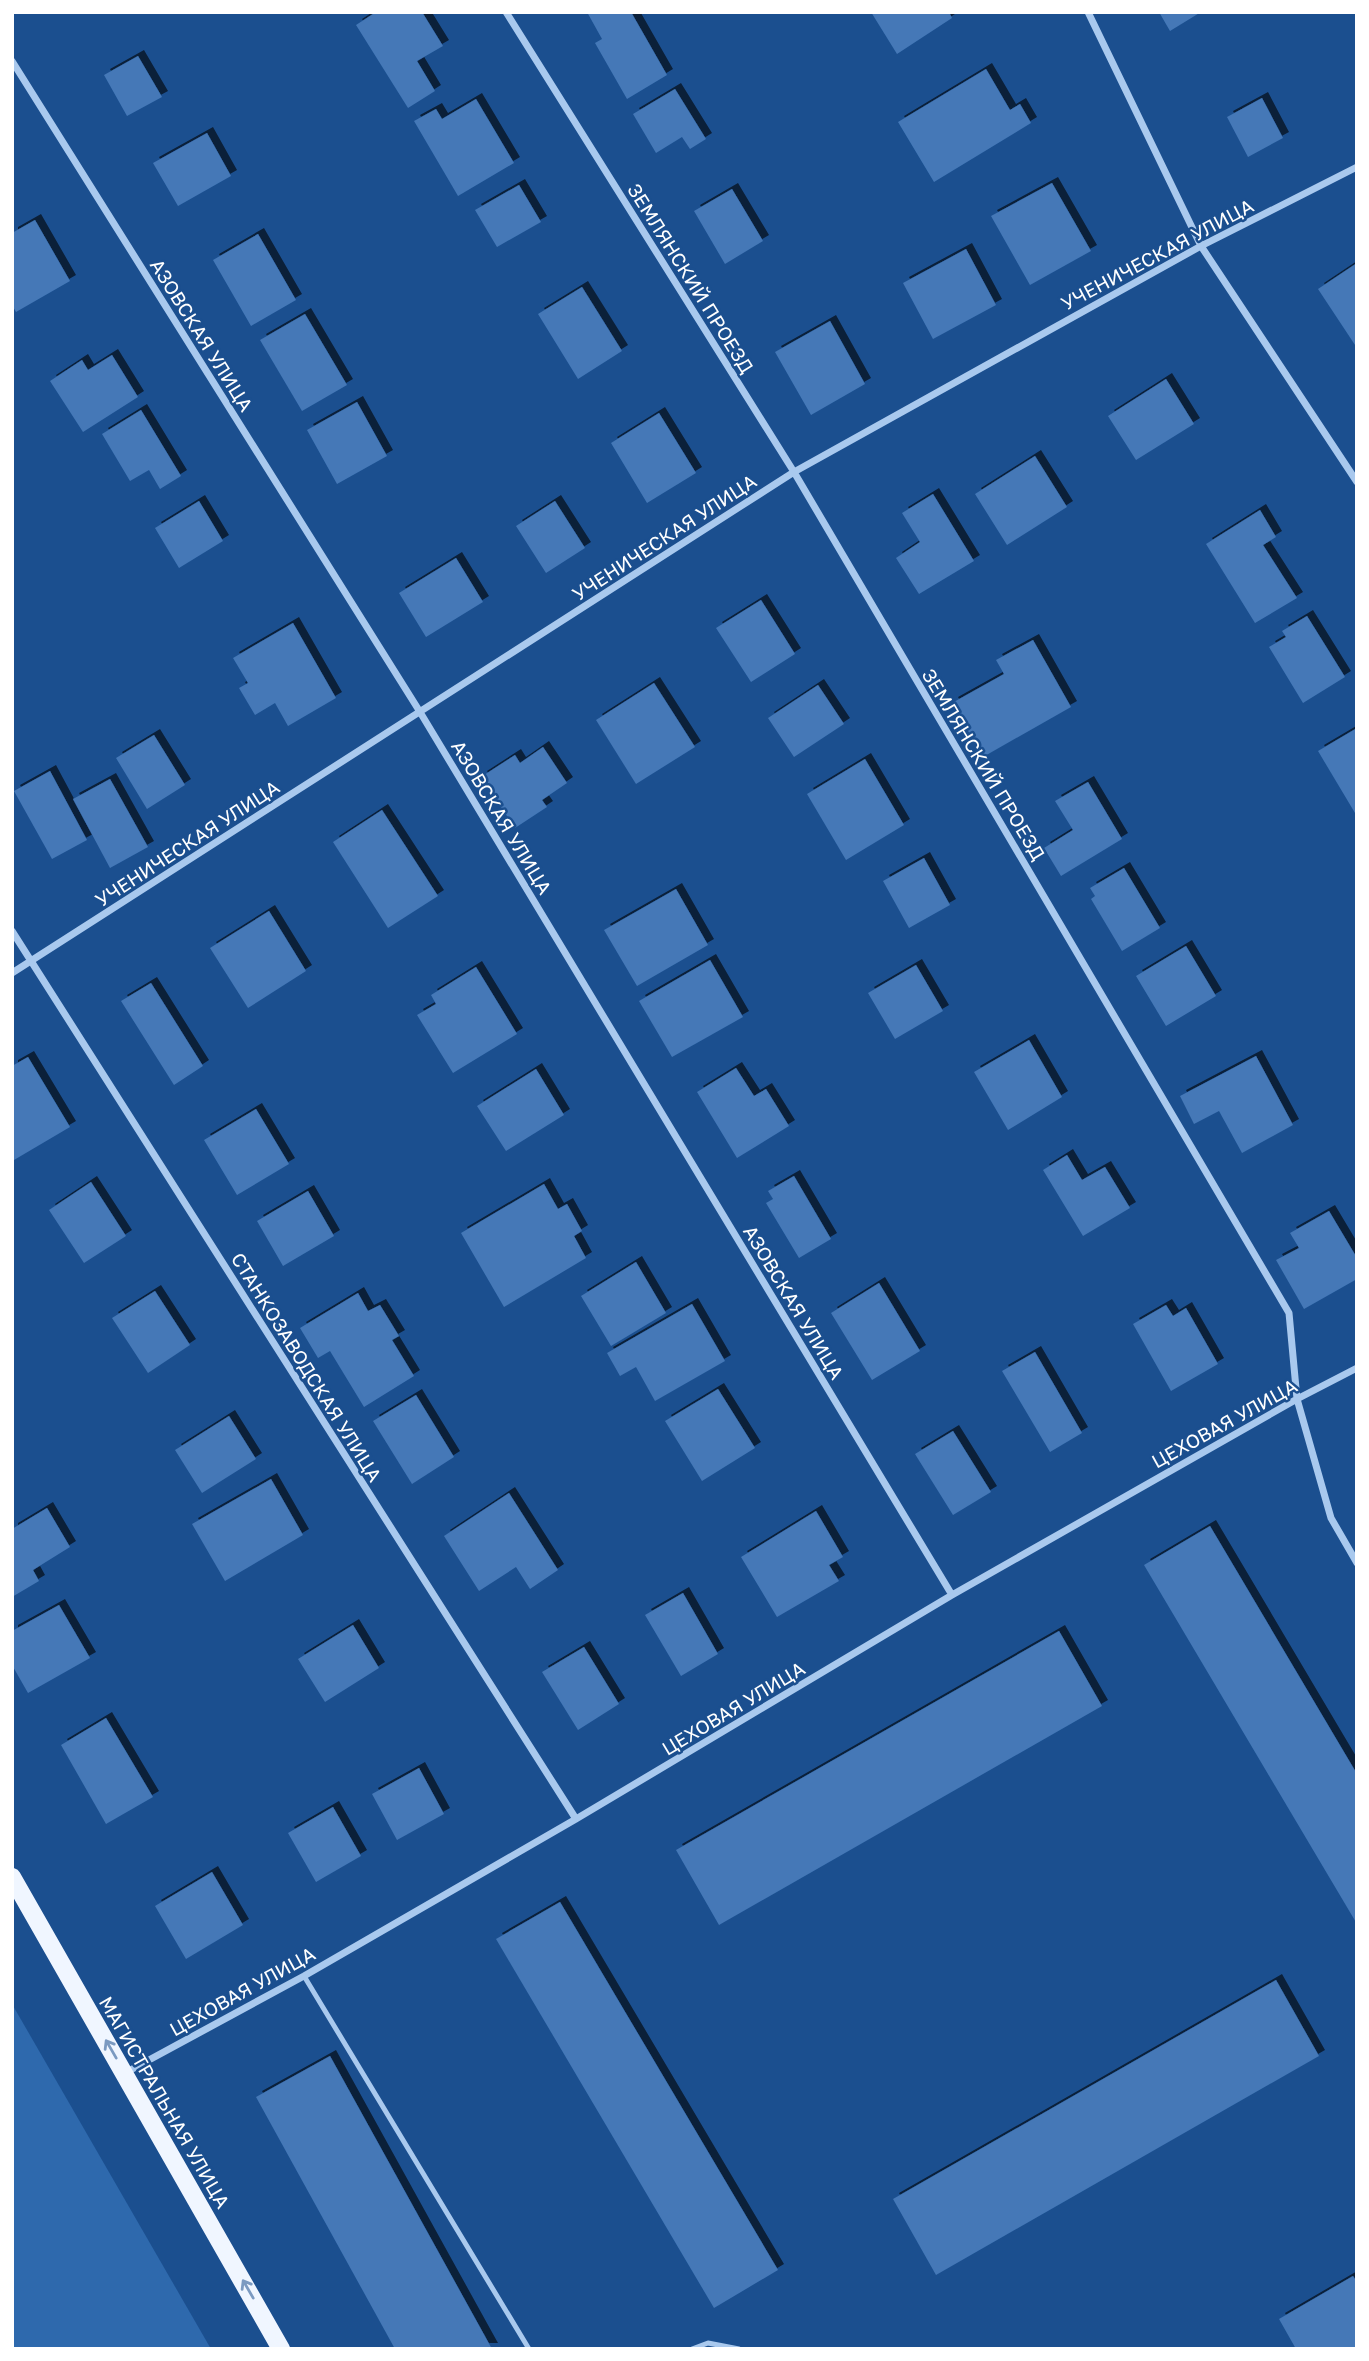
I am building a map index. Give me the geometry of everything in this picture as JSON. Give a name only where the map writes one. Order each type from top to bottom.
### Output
[{"type":"main road","name":"МАГИСТРАЛЬНАЯ УЛИЦА","points":[[12,1877],[281,2349]]},
{"type":"street","name":"ЗЕМЛЯНСКИЙ ПРОЕЗД","points":[[506,12],[794,472],[1289,1312],[1297,1399],[1331,1518],[1357,1563]]},
{"type":"street","points":[[1088,12],[1201,246],[1357,482]]},
{"type":"street","name":"АЗОВСКАЯ УЛИЦА","points":[[12,61],[420,712],[952,1595]]},
{"type":"street","name":"УЧЕНИЧЕСКАЯ УЛИЦА","points":[[12,973],[794,472],[1201,246],[1357,167]]},
{"type":"street","name":"СТАНКОЗАВОДСКАЯ УЛИЦА","points":[[12,931],[576,1819]]},
{"type":"street","name":"ЦЕХОВАЯ УЛИЦА","points":[[125,2073],[304,1976],[576,1819],[952,1595],[1297,1399],[1357,1368]]},
{"type":"lane","points":[[304,1976],[529,2349]]},
{"type":"lane","points":[[692,2349],[708,2343],[739,2349]]},
{"type":"shaded area","points":[[12,2004],[211,2349],[12,2349]]},
{"type":"building","points":[[376,12],[422,12],[443,46],[417,61],[435,91],[408,108],[356,25]]},
{"type":"building","points":[[587,12],[631,12],[667,75],[627,99],[595,43],[602,39]]},
{"type":"building","points":[[871,12],[949,12],[952,18],[897,54]]},
{"type":"building","points":[[1159,12],[1201,12],[1170,31]]},
{"type":"building","points":[[138,56],[162,97],[127,116],[104,75]]},
{"type":"building","points":[[986,69],[1010,110],[1020,104],[1031,123],[934,182],[898,122]]},
{"type":"building","points":[[675,89],[706,139],[690,149],[682,137],[656,153],[633,114]]},
{"type":"building","points":[[1262,98],[1283,138],[1248,157],[1227,117]]},
{"type":"building","points":[[476,99],[514,163],[458,196],[414,121],[436,109],[442,119]]},
{"type":"building","points":[[207,133],[231,176],[178,206],[153,163]]},
{"type":"building","points":[[1052,183],[1091,251],[1030,285],[991,216]]},
{"type":"building","points":[[519,185],[541,222],[497,247],[475,210]]},
{"type":"building","points":[[732,189],[763,241],[725,264],[694,211]]},
{"type":"building","points":[[35,220],[70,281],[16,312],[12,305],[12,233]]},
{"type":"building","points":[[258,234],[296,300],[251,326],[213,260]]},
{"type":"building","points":[[966,249],[996,305],[933,339],[903,283]]},
{"type":"building","points":[[1357,263],[1357,348],[1318,289]]},
{"type":"building","points":[[582,287],[622,351],[578,379],[538,314]]},
{"type":"building","points":[[305,314],[347,385],[302,411],[260,340]]},
{"type":"building","points":[[830,321],[865,384],[811,415],[775,352]]},
{"type":"building","points":[[112,355],[138,397],[83,432],[50,381],[82,360],[88,370]]},
{"type":"building","points":[[1166,379],[1194,424],[1136,460],[1108,416]]},
{"type":"building","points":[[357,402],[387,456],[337,484],[307,430]]},
{"type":"building","points":[[141,410],[181,476],[160,489],[149,470],[130,481],[102,434]]},
{"type":"building","points":[[659,413],[696,473],[647,503],[611,443]]},
{"type":"building","points":[[1035,456],[1067,507],[1007,545],[975,494]]},
{"type":"building","points":[[933,494],[974,561],[919,594],[896,558],[920,542],[902,513]]},
{"type":"building","points":[[199,501],[223,541],[179,568],[155,528]]},
{"type":"building","points":[[555,501],[585,548],[546,573],[516,526]]},
{"type":"building","points":[[1260,510],[1276,537],[1263,545],[1297,598],[1255,623],[1206,544]]},
{"type":"building","points":[[456,558],[483,602],[426,637],[399,593]]},
{"type":"building","points":[[761,600],[795,654],[751,682],[716,628]]},
{"type":"building","points":[[1307,616],[1345,677],[1303,703],[1269,647],[1286,637],[1282,631]]},
{"type":"building","points":[[293,623],[336,698],[288,726],[275,703],[255,715],[239,688],[248,683],[233,658]]},
{"type":"building","points":[[1033,640],[1071,707],[983,757],[952,703],[1004,674],[996,660]]},
{"type":"building","points":[[654,683],[695,747],[636,784],[596,720]]},
{"type":"building","points":[[818,685],[844,724],[794,757],[768,718]]},
{"type":"building","points":[[1357,728],[1357,812],[1355,813],[1318,751]]},
{"type":"building","points":[[154,735],[185,785],[147,809],[116,758]]},
{"type":"building","points":[[543,747],[567,783],[542,800],[547,807],[515,828],[481,777],[515,755],[520,763]]},
{"type":"building","points":[[865,759],[904,825],[846,860],[807,794]]},
{"type":"building","points":[[50,771],[87,840],[52,859],[14,791]]},
{"type":"building","points":[[110,779],[148,847],[110,868],[73,799]]},
{"type":"building","points":[[1088,782],[1122,839],[1061,876],[1044,848],[1073,830],[1055,801]]},
{"type":"building","points":[[382,810],[438,896],[388,928],[333,842]]},
{"type":"building","points":[[924,858],[950,905],[909,928],[883,881]]},
{"type":"building","points":[[1124,868],[1160,928],[1122,951],[1091,899],[1095,896],[1090,888]]},
{"type":"building","points":[[676,889],[708,945],[637,986],[604,930]]},
{"type":"building","points":[[269,911],[306,971],[248,1008],[210,948]]},
{"type":"building","points":[[1186,946],[1216,996],[1166,1026],[1136,976]]},
{"type":"building","points":[[710,960],[743,1017],[672,1057],[639,1001]]},
{"type":"building","points":[[916,965],[943,1011],[895,1039],[868,993]]},
{"type":"building","points":[[476,967],[517,1034],[453,1073],[417,1015],[436,1004],[431,995]]},
{"type":"building","points":[[151,983],[203,1066],[174,1085],[121,1001]]},
{"type":"building","points":[[1029,1040],[1062,1097],[1008,1130],[974,1072]]},
{"type":"building","points":[[1256,1056],[1293,1125],[1242,1153],[1219,1111],[1194,1124],[1180,1096]]},
{"type":"building","points":[[28,1057],[70,1127],[14,1160],[12,1066]]},
{"type":"building","points":[[736,1068],[754,1096],[766,1089],[789,1126],[737,1158],[697,1092]]},
{"type":"building","points":[[536,1069],[564,1115],[506,1151],[477,1106]]},
{"type":"building","points":[[256,1109],[289,1164],[237,1195],[204,1140]]},
{"type":"building","points":[[1067,1155],[1082,1180],[1105,1167],[1130,1208],[1083,1236],[1043,1170]]},
{"type":"building","points":[[794,1176],[831,1239],[799,1258],[766,1203],[773,1199],[768,1191]]},
{"type":"building","points":[[91,1182],[126,1236],[84,1263],[49,1210]]},
{"type":"building","points":[[544,1184],[558,1209],[567,1204],[582,1231],[574,1236],[586,1258],[504,1307],[461,1233]]},
{"type":"building","points":[[308,1191],[334,1236],[283,1266],[257,1221]]},
{"type":"building","points":[[1329,1211],[1357,1258],[1357,1279],[1304,1309],[1276,1260],[1299,1248],[1290,1233]]},
{"type":"building","points":[[636,1262],[666,1313],[611,1346],[581,1296]]},
{"type":"building","points":[[879,1283],[920,1351],[872,1380],[831,1313]]},
{"type":"building","points":[[155,1291],[190,1345],[148,1373],[112,1318]]},
{"type":"building","points":[[358,1293],[368,1311],[380,1305],[399,1336],[392,1340],[414,1376],[364,1407],[330,1351],[318,1358],[300,1328]]},
{"type":"building","points":[[692,1304],[725,1361],[655,1401],[636,1367],[620,1376],[607,1353]]},
{"type":"building","points":[[1166,1305],[1173,1316],[1186,1308],[1218,1364],[1171,1391],[1133,1324]]},
{"type":"building","points":[[1035,1352],[1082,1433],[1050,1452],[1002,1371]]},
{"type":"building","points":[[718,1389],[755,1448],[702,1481],[665,1421]]},
{"type":"building","points":[[416,1395],[454,1457],[412,1484],[373,1421]]},
{"type":"building","points":[[229,1416],[256,1459],[202,1493],[175,1450]]},
{"type":"building","points":[[953,1431],[991,1492],[953,1515],[915,1454]]},
{"type":"building","points":[[271,1479],[303,1535],[225,1581],[192,1524]]},
{"type":"building","points":[[509,1493],[558,1570],[530,1589],[516,1567],[479,1591],[444,1536]]},
{"type":"building","points":[[47,1508],[70,1547],[33,1570],[39,1581],[12,1597],[12,1529]]},
{"type":"building","points":[[816,1511],[843,1557],[829,1565],[839,1581],[777,1617],[741,1557]]},
{"type":"building","points":[[1210,1526],[1357,1774],[1357,1924],[1144,1565]]},
{"type":"building","points":[[683,1593],[718,1654],[681,1676],[645,1615]]},
{"type":"building","points":[[59,1605],[90,1658],[28,1693],[12,1665],[12,1631]]},
{"type":"building","points":[[353,1625],[379,1668],[325,1702],[298,1659]]},
{"type":"building","points":[[1059,1631],[1102,1706],[719,1925],[676,1850]]},
{"type":"building","points":[[584,1647],[619,1704],[578,1730],[542,1672]]},
{"type":"building","points":[[106,1718],[153,1797],[106,1824],[61,1745]]},
{"type":"building","points":[[419,1768],[444,1814],[397,1840],[372,1794]]},
{"type":"building","points":[[333,1807],[361,1856],[316,1882],[288,1833]]},
{"type":"building","points":[[212,1872],[243,1925],[186,1959],[155,1906]]},
{"type":"building","points":[[560,1902],[778,2270],[714,2308],[496,1939]]},
{"type":"building","points":[[1276,1980],[1319,2056],[936,2275],[893,2199]]},
{"type":"building","points":[[330,2056],[492,2349],[395,2349],[256,2097]]},
{"type":"building","points":[[1353,2276],[1357,2282],[1357,2349],[1296,2349],[1279,2319]]}]
